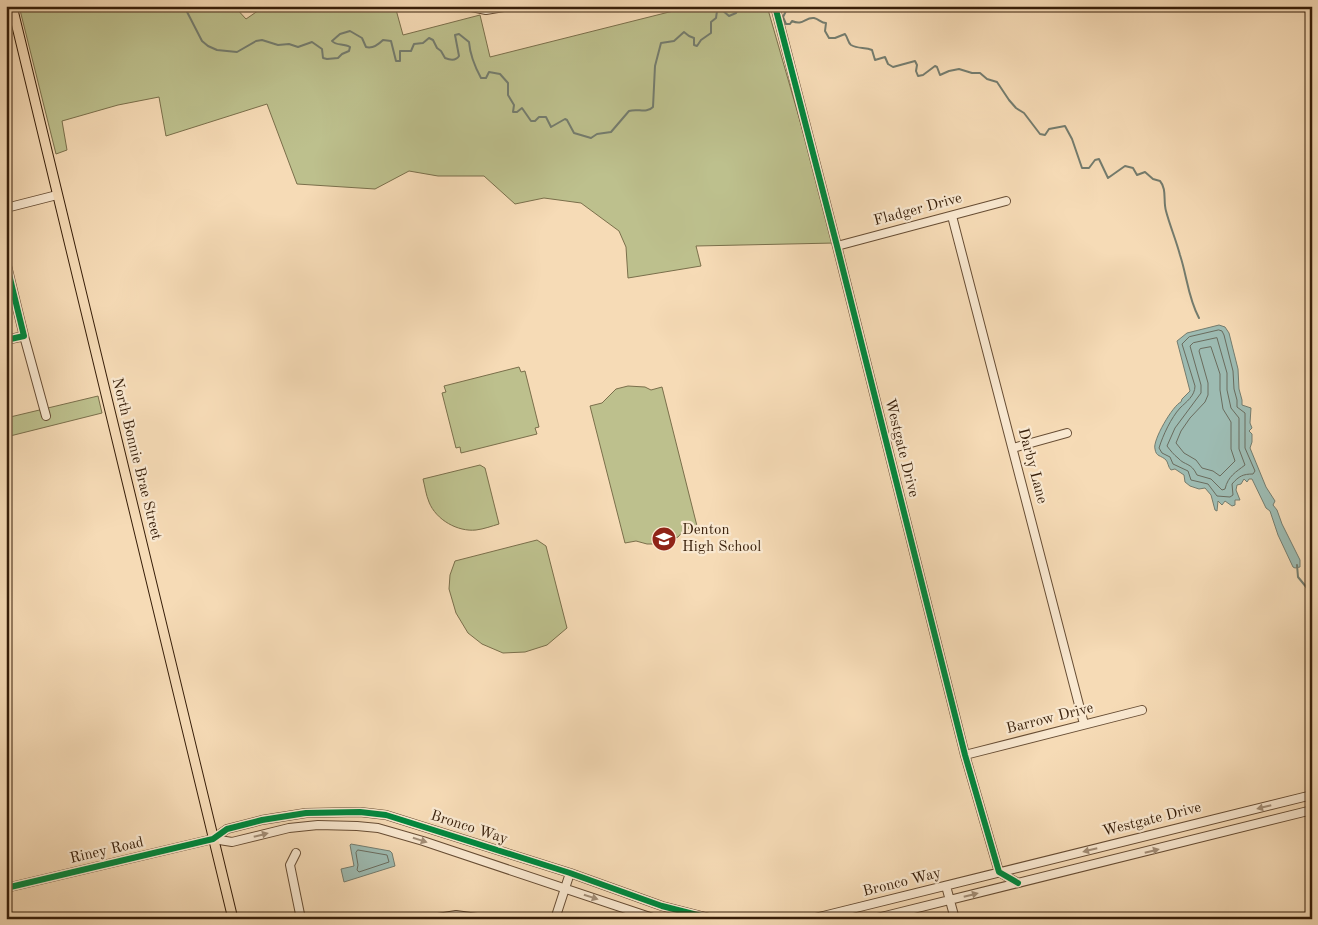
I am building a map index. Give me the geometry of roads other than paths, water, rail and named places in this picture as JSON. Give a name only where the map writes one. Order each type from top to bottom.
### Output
[{"type":"main road","name":"North Bonnie Brae Street","points":[[12,6],[233,919]]},
{"type":"street","points":[[467,6],[486,10],[510,6]]},
{"type":"street","name":"Westgate Drive","points":[[775,6],[965,755],[999,872],[1312,795]]},
{"type":"street","points":[[6,208],[58,195]]},
{"type":"street","name":"Fladger Drive","points":[[837,246],[1006,201]]},
{"type":"street","name":"Darby Lane","points":[[952,216],[1084,724]]},
{"type":"street","points":[[6,262],[46,416]]},
{"type":"street","points":[[6,340],[24,336]]},
{"type":"street","points":[[1013,448],[1068,433]]},
{"type":"street","name":"Barrow Drive","points":[[965,755],[1142,710]]},
{"type":"street","name":"Westgate Drive","points":[[1003,887],[1312,810]]},
{"type":"street","name":"Bronco Way","points":[[213,839],[228,829],[284,816],[306,813],[360,812],[386,815],[570,873],[662,906],[713,919]]},
{"type":"street","name":"Bronco Way","points":[[213,839],[232,842],[289,828],[318,825],[378,828],[414,838],[656,919]]},
{"type":"street","name":"Riney Road","points":[[6,888],[213,839]]},
{"type":"street","points":[[296,853],[290,865],[301,919]]},
{"type":"street","points":[[999,872],[1018,883]]},
{"type":"street","name":"Bronco Way","points":[[811,919],[999,872]]},
{"type":"street","points":[[555,919],[570,873]]},
{"type":"street","points":[[946,886],[955,919]]},
{"type":"street","name":"Bronco Way","points":[[873,919],[1003,887]]},
{"type":"street","points":[[432,919],[449,915],[484,919]]},
{"type":"water","points":[[1219,325],[1225,327],[1229,333],[1238,369],[1242,405],[1251,408],[1250,423],[1252,428],[1249,431],[1252,434],[1252,442],[1250,448],[1266,487],[1275,501],[1273,505],[1300,560],[1300,567],[1293,567],[1278,535],[1270,511],[1266,508],[1252,479],[1249,479],[1247,482],[1244,479],[1241,484],[1237,485],[1236,490],[1240,500],[1235,500],[1235,505],[1232,506],[1225,501],[1222,505],[1218,501],[1217,511],[1215,510],[1211,495],[1205,488],[1199,489],[1190,486],[1185,482],[1184,475],[1175,469],[1171,470],[1166,460],[1156,452],[1155,445],[1164,424],[1173,409],[1190,391],[1177,341],[1187,333]]},
{"type":"water","points":[[351,844],[390,851],[395,866],[344,882],[341,869],[354,866]]},
{"type":"waterway","points":[[184,6],[202,41],[217,50],[237,52],[256,41],[262,40],[278,45],[289,44],[298,47],[312,42],[322,49],[323,58],[338,58],[349,51],[350,47],[332,41],[340,34],[350,31],[362,38],[366,47],[373,47],[383,40],[391,41],[396,61],[400,61],[400,51],[411,51],[414,44],[423,43],[429,38],[433,40],[445,58],[453,60],[459,56],[455,35],[459,34],[469,42],[470,51],[481,78],[486,78],[489,72],[500,74],[508,83],[508,95],[514,105],[513,112],[517,112],[522,108],[531,121],[535,121],[539,117],[546,117],[551,127],[565,119],[574,133],[591,138],[597,134],[611,132],[629,111],[645,111],[653,107],[655,66],[661,43],[674,41],[684,32],[694,38],[694,45],[697,46],[701,40],[711,33],[711,22],[716,18],[717,11],[722,10],[729,16],[736,13],[739,7],[744,6]]},
{"type":"waterway","points":[[784,6],[786,11],[783,17],[786,24],[790,24],[792,21],[799,23],[811,18],[816,19],[826,23],[825,31],[829,38],[845,34],[851,45],[872,50],[875,60],[885,57],[888,64],[893,67],[915,61],[918,76],[923,75],[935,66],[940,75],[959,69],[980,73],[987,79],[997,82],[1009,100],[1024,113],[1040,134],[1045,135],[1049,129],[1065,126],[1072,139],[1082,168],[1089,168],[1095,160],[1099,159],[1108,178],[1125,166],[1133,168],[1137,175],[1145,172],[1153,179],[1160,181],[1164,191],[1165,207],[1192,303],[1199,318]]},
{"type":"waterway","points":[[1297,565],[1298,577],[1307,588],[1312,599]]},
{"type":"place","name":"Denton High School","points":[[664,539]]}]
